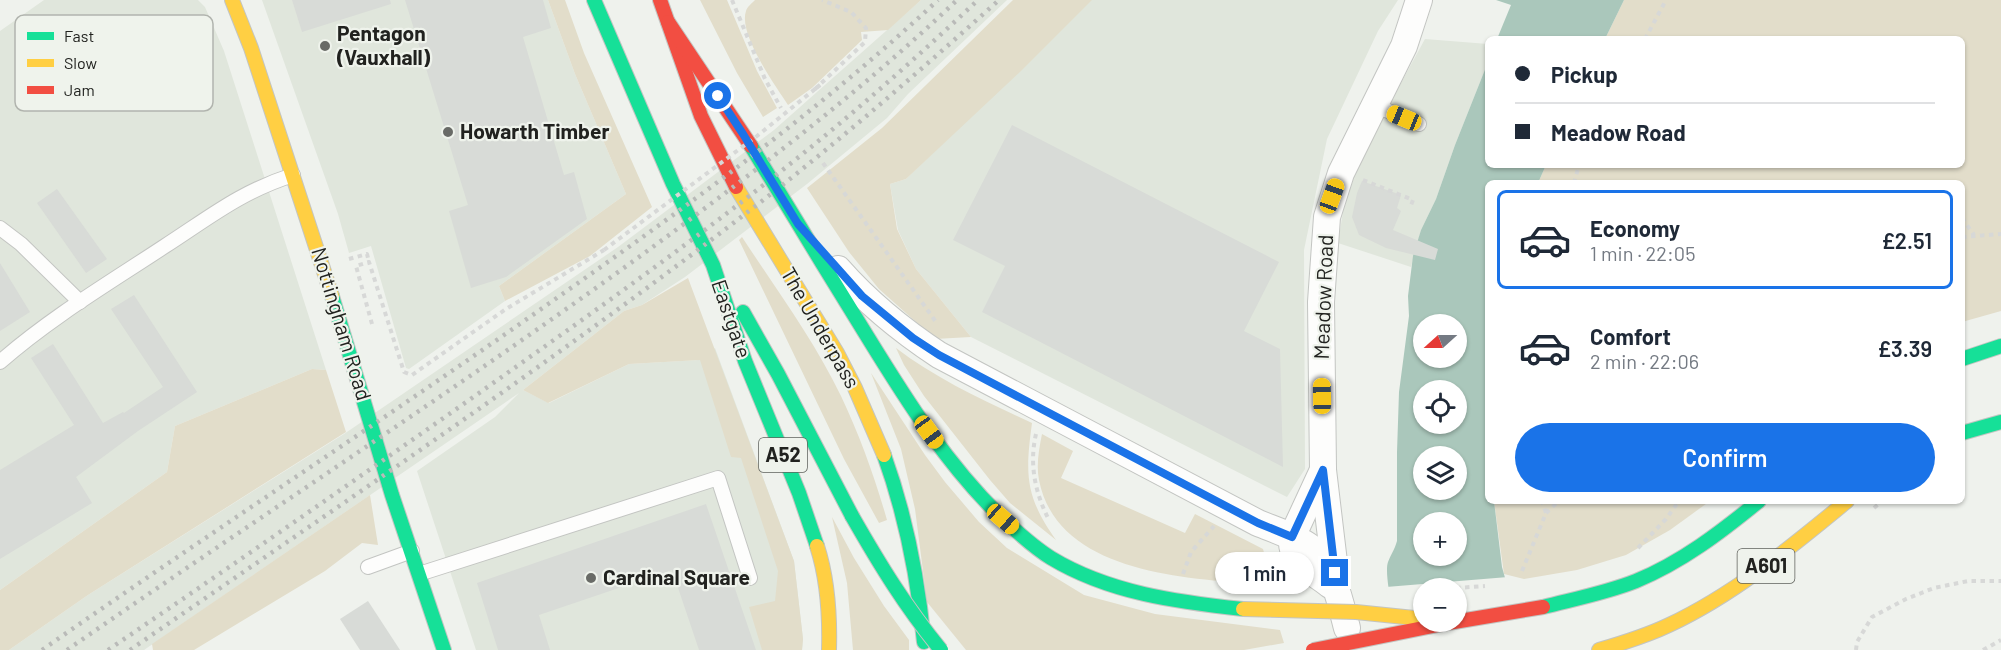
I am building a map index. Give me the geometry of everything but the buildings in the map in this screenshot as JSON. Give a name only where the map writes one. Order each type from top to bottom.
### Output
[{"type":"main road","name":"Nottingham Road","points":[[232,0],[251,48],[314,238],[392,495],[444,650]]},
{"type":"main road","name":"Eastgate","points":[[594,0],[620,64],[712,265],[745,361],[799,493],[820,556],[829,610],[829,650]]},
{"type":"main road","points":[[660,0],[668,22],[743,134],[906,400],[940,448],[976,492],[1036,548],[1053,559],[1097,580],[1141,595],[1185,603],[1243,609],[1343,610],[1413,617]]},
{"type":"main road","name":"The Underpass","points":[[668,22],[690,90],[718,154],[759,226],[836,351],[875,429],[906,522],[921,598],[925,650]]},
{"type":"main road","points":[[712,265],[755,331],[887,578],[911,613],[941,650]]},
{"type":"main road","points":[[1967,357],[2001,346]]},
{"type":"main road","points":[[1965,432],[2001,422]]},
{"type":"main road","name":"A601","points":[[1467,618],[1543,607],[1636,581],[1670,565],[1707,542],[1755,504]]},
{"type":"main road","name":"A601","points":[[1599,650],[1653,632],[1713,601],[1778,558],[1843,504]]},
{"type":"main road","name":"A601","points":[[1313,650],[1413,628]]},
{"type":"street","name":"Meadow Road","points":[[1352,650],[1337,592],[1323,470],[1321,302],[1323,248],[1327,217],[1341,173],[1404,46],[1419,0]]},
{"type":"street","points":[[798,224],[862,296],[913,338],[939,355],[1258,523],[1292,537],[1291,547],[1294,557],[1337,592]]},
{"type":"street","name":"Meadow Road","points":[[1292,537],[1323,470]]},
{"type":"lane","points":[[1374,105],[1419,124]]},
{"type":"lane","points":[[0,362],[41,329],[219,209],[249,192],[293,175]]},
{"type":"lane","points":[[0,228],[21,244],[80,302]]},
{"type":"lane","points":[[1967,357],[2001,362]]},
{"type":"lane","points":[[419,574],[718,478],[750,578]]},
{"type":"lane","points":[[368,567],[412,551]]},
{"type":"path","points":[[732,0],[765,79],[781,108]]},
{"type":"path","points":[[372,274],[404,372],[412,375],[506,309],[604,250],[748,144],[820,86],[814,90],[865,42],[866,28],[852,12],[822,0]]},
{"type":"path","points":[[1647,36],[1666,0]]},
{"type":"path","points":[[823,163],[939,326]]},
{"type":"path","points":[[1341,173],[1413,200],[1410,208]]},
{"type":"path","points":[[1965,222],[1975,236]]},
{"type":"path","points":[[1965,237],[2001,234]]},
{"type":"path","points":[[351,259],[367,254],[369,262]]},
{"type":"path","points":[[1042,409],[1034,445],[1033,464],[1036,488],[1050,522]]},
{"type":"path","points":[[1543,504],[1546,513]]},
{"type":"path","points":[[1522,571],[1546,513],[1556,504]]},
{"type":"path","points":[[1632,555],[1677,504]]},
{"type":"path","points":[[1183,572],[1191,552],[1210,533]]},
{"type":"path","points":[[1856,650],[1857,642],[1872,617],[1906,599],[1934,588],[1968,581],[2001,581]]},
{"type":"path","points":[[1983,650],[2001,640]]},
{"type":"shaded area","points":[[44,0],[198,0],[208,15],[23,15]]},
{"type":"shaded area","points":[[262,0],[548,0],[575,74],[626,194],[499,286],[505,301],[409,369],[406,368],[371,246],[349,253],[338,214]]},
{"type":"shaded area","points":[[548,0],[565,0],[584,53],[652,207],[590,256],[505,301],[499,286],[626,194],[575,74]]},
{"type":"shaded area","points":[[700,0],[727,0],[757,71],[777,108],[763,117],[737,73]]},
{"type":"shaded area","points":[[755,0],[921,0],[888,30],[861,32],[862,40],[812,88],[788,105],[759,59],[747,33],[746,11]]},
{"type":"shaded area","points":[[921,0],[1007,0],[908,94],[887,118],[807,184],[685,277],[642,305],[624,311],[523,390],[549,403],[629,364],[699,360],[715,348],[794,561],[803,639],[802,650],[476,650],[417,471],[495,417],[519,393],[144,650],[9,650],[88,595],[344,434],[618,247],[774,130]]},
{"type":"shaded area","points":[[1013,0],[1092,0],[1022,70],[906,179],[890,184],[897,229],[916,269],[971,337],[935,339],[879,289],[849,252],[807,188],[882,128]]},
{"type":"shaded area","points":[[1091,0],[1398,0],[1378,31],[1327,139],[1304,250],[1305,469],[1287,497],[971,337],[916,269],[898,230],[890,184],[906,179]]},
{"type":"shaded area","points":[[1496,0],[1624,0],[1606,36],[1498,36],[1511,5]]},
{"type":"shaded area","points":[[1624,0],[2001,0],[2001,311],[1965,321],[1965,180],[1539,180],[1545,168],[1965,168],[1965,36],[1606,36]]},
{"type":"shaded area","points":[[15,20],[15,111],[213,111],[213,26],[224,51],[326,370],[312,369],[175,426],[167,472],[0,590],[0,31]]},
{"type":"shaded area","points":[[1425,39],[1485,44],[1485,70],[1436,199],[1421,230],[1411,267],[1338,243],[1348,180]]},
{"type":"shaded area","points":[[1485,70],[1485,168],[1545,168],[1539,180],[1485,180],[1485,504],[1494,504],[1502,567],[1525,650],[1401,650],[1389,592],[1387,569],[1397,541],[1399,392],[1409,316],[1408,296],[1413,256],[1421,230],[1436,199]]},
{"type":"shaded area","points":[[742,237],[794,315],[830,375],[861,442],[887,520],[879,523],[844,459],[739,240]]},
{"type":"shaded area","points":[[688,278],[794,561],[803,639],[802,650],[762,650],[749,607],[775,601],[778,571],[741,458],[731,457],[700,360],[629,364],[548,403],[523,390],[624,311],[642,305]]},
{"type":"shaded area","points":[[896,348],[945,380],[1032,423],[1028,457],[1030,484],[1038,510],[1056,540],[1010,503],[990,480],[924,396]]},
{"type":"shaded area","points":[[312,369],[326,370],[346,432],[88,595],[9,650],[0,650],[0,590],[167,472],[175,426]]},
{"type":"shaded area","points":[[871,373],[945,482],[979,522],[1007,548],[1084,595],[1155,614],[1280,630],[1284,643],[1244,650],[966,650],[927,602],[915,509],[901,449]]},
{"type":"shaded area","points":[[1042,434],[1073,451],[1061,478],[1185,533],[1195,514],[1263,549],[1273,585],[1207,580],[1134,567],[1101,554],[1073,536],[1051,512],[1039,480],[1038,463]]},
{"type":"shaded area","points":[[370,495],[378,545],[362,543],[325,571],[194,650],[153,650],[152,644]]},
{"type":"shaded area","points":[[1494,504],[1706,504],[1670,530],[1626,555],[1577,570],[1524,579],[1504,574]]},
{"type":"shaded area","points":[[832,517],[884,606],[909,640],[909,650],[853,650],[847,583]]},
{"type":"pier","points":[[1508,577],[1528,650],[1398,650],[1386,587],[1413,585],[1413,632],[1467,632],[1467,580]]},
{"type":"railway","points":[[42,650],[432,385],[659,225],[802,117],[938,0]]},
{"type":"railway","points":[[67,650],[443,395],[665,238],[778,153],[851,94],[957,0]]},
{"type":"railway","points":[[108,650],[472,398],[696,236],[846,118],[978,0]]},
{"type":"railway","points":[[130,650],[529,374],[685,260],[823,152],[999,0]]},
{"type":"traffic: fast","points":[[594,0],[673,184],[713,265],[745,361],[799,493],[817,546]]},
{"type":"traffic: fast","points":[[751,146],[913,408],[963,476],[1002,518],[1044,554],[1096,580],[1169,599],[1243,609]]},
{"type":"traffic: fast","points":[[332,296],[392,495],[444,650]]},
{"type":"traffic: fast","points":[[743,312],[852,516]]},
{"type":"traffic: fast","points":[[1965,358],[2001,346]]},
{"type":"traffic: fast","points":[[1965,432],[2001,422]]},
{"type":"traffic: fast","points":[[884,455],[899,501],[910,547],[924,642]]},
{"type":"traffic: fast","points":[[1543,607],[1613,589],[1653,573],[1700,546],[1755,504]]},
{"type":"traffic: fast","points":[[852,516],[894,585],[941,650]]},
{"type":"traffic: slow","points":[[232,0],[251,48],[332,296]]},
{"type":"traffic: slow","points":[[736,187],[837,353],[884,455]]},
{"type":"traffic: slow","points":[[1599,650],[1660,629],[1717,599],[1783,552],[1843,504]]},
{"type":"traffic: slow","points":[[817,546],[828,598],[829,650]]},
{"type":"traffic: slow","points":[[1243,609],[1356,612],[1413,618]]},
{"type":"traffic: jam","points":[[660,0],[701,116],[736,187]]},
{"type":"traffic: jam","points":[[668,22],[751,146]]},
{"type":"traffic: jam","points":[[1313,650],[1543,607]]},
{"type":"place","name":"Pentagon (Vauxhall)","points":[[325,46]]},
{"type":"place","name":"Howarth Timber","points":[[448,132]]},
{"type":"place","name":"Cardinal Square","points":[[591,578]]},
{"type":"route","points":[[718,96],[798,224],[862,296],[913,338],[939,355],[1258,523],[1292,537],[1323,470],[1335,573]]}]
